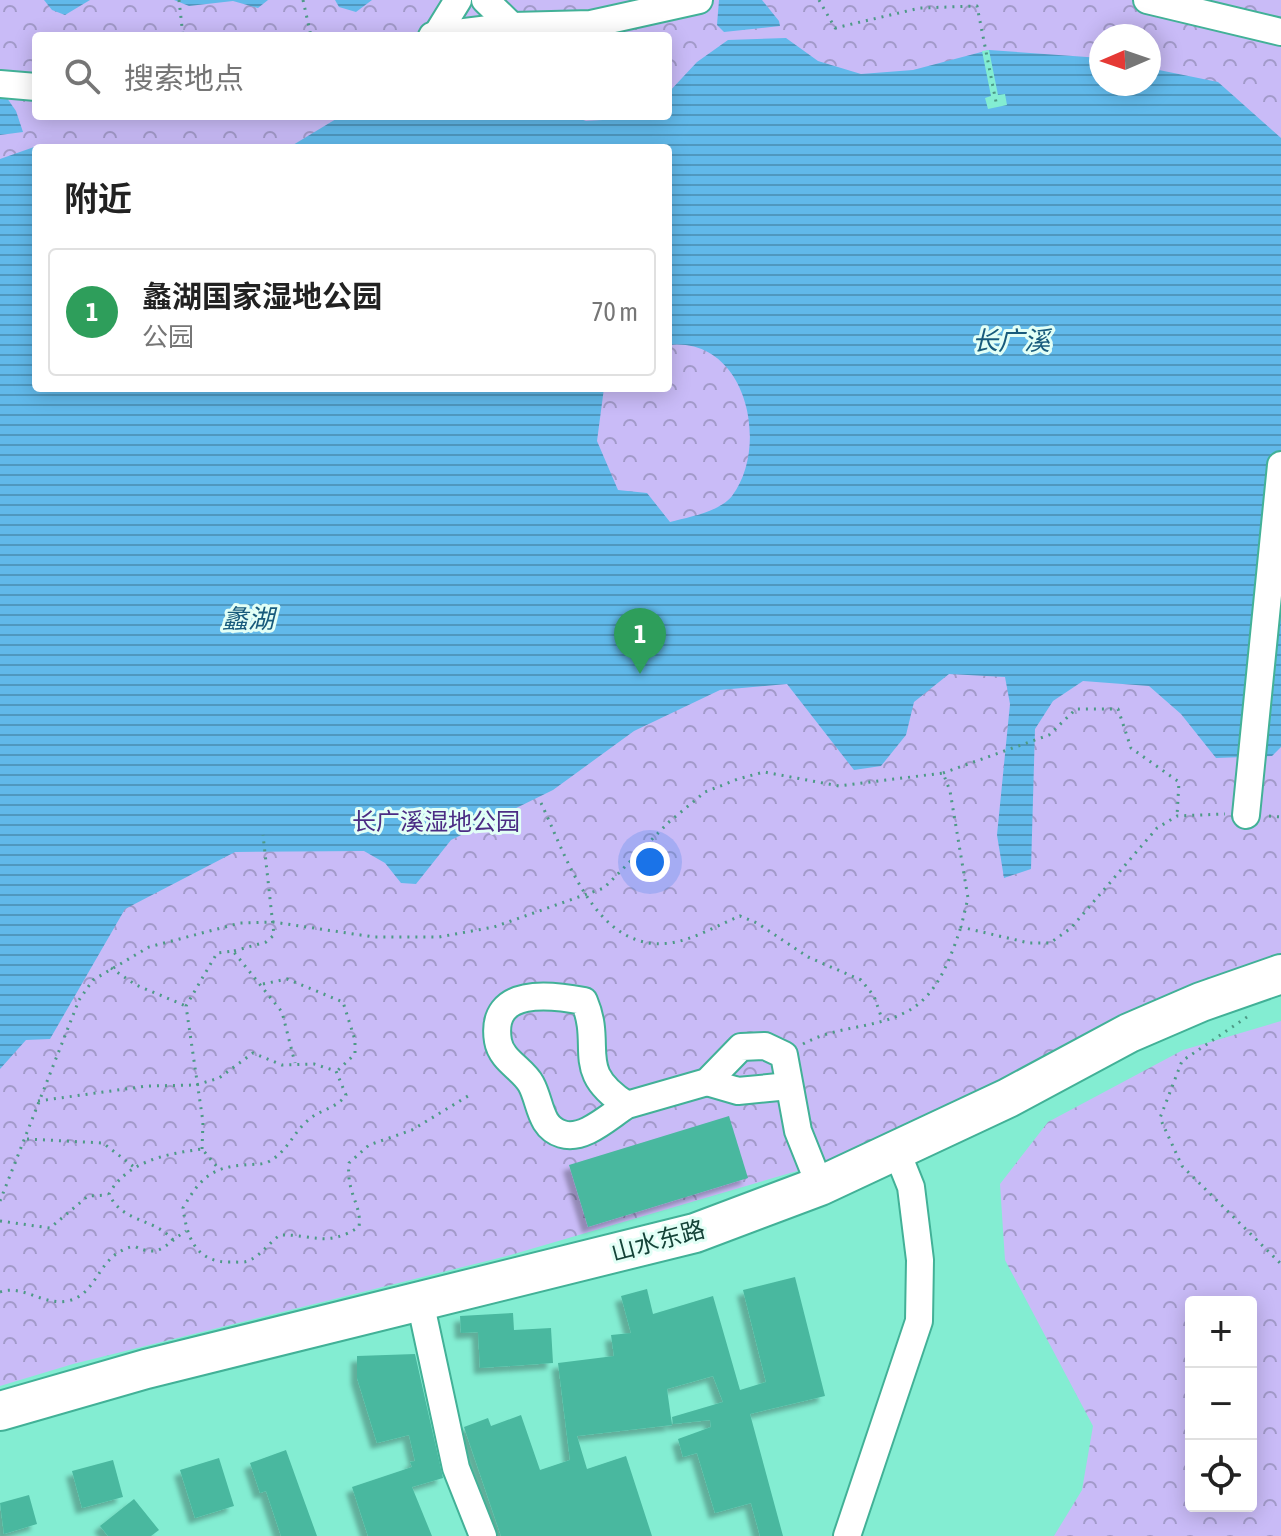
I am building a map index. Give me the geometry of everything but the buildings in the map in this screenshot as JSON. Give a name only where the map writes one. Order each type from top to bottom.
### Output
[{"type":"highway","name":"山水东路","points":[[0,1411],[146,1369],[695,1233],[820,1186],[897,1152],[1129,1033],[1237,988],[1281,974]]},
{"type":"street","points":[[437,32],[458,0]]},
{"type":"street","points":[[485,0],[512,26]]},
{"type":"street","points":[[461,32],[512,26],[591,24],[699,0]]},
{"type":"street","points":[[1147,0],[1281,32]]},
{"type":"street","points":[[1246,815],[1281,465]]},
{"type":"street","points":[[627,1105],[604,1090],[591,1062],[592,1019],[584,1001],[544,994],[517,1000],[501,1017],[498,1042],[510,1062],[531,1082],[543,1119],[560,1134],[579,1135],[627,1105],[707,1082],[741,1047],[765,1046],[784,1055],[798,1131],[820,1186]]},
{"type":"street","points":[[707,1082],[738,1091],[789,1086]]},
{"type":"street","points":[[847,1536],[919,1321],[920,1260],[911,1187],[897,1152]]},
{"type":"street","points":[[420,1301],[456,1468],[483,1536]]},
{"type":"path","points":[[179,0],[183,32]]},
{"type":"path","points":[[303,0],[310,32]]},
{"type":"path","points":[[819,0],[835,28],[920,8],[977,6],[996,102]]},
{"type":"path","points":[[0,1201],[27,1139],[38,1101],[79,1000],[93,980],[149,947],[191,933],[240,923],[273,922],[374,937],[439,937],[494,927],[604,888],[669,822],[705,792],[738,779],[764,772],[839,786],[943,773],[1049,735],[1076,709],[1118,709],[1131,748],[1179,782],[1177,816]]},
{"type":"path","points":[[784,1055],[824,1032],[904,1013],[926,997],[949,963],[968,898],[950,791],[943,773]]},
{"type":"path","points":[[541,803],[585,895],[617,932],[639,941],[670,943],[740,916],[757,923],[799,951],[861,980],[874,996],[882,1019]]},
{"type":"path","points":[[961,927],[1029,943],[1050,943],[1071,928],[1157,828],[1177,816],[1281,817]]},
{"type":"path","points":[[218,1168],[202,1149],[203,1122],[186,1006],[217,953],[266,942],[274,935],[263,835]]},
{"type":"path","points":[[233,951],[263,984],[282,1012],[295,1065]]},
{"type":"path","points":[[110,968],[136,985],[186,1006]]},
{"type":"path","points":[[263,984],[287,979],[343,1002],[355,1040],[355,1054],[336,1071]]},
{"type":"path","points":[[1237,988],[1249,1016],[1182,1061],[1160,1118],[1182,1166],[1281,1264]]},
{"type":"path","points":[[38,1101],[147,1086],[196,1085],[219,1078],[253,1053],[282,1065],[314,1064],[336,1071],[346,1095],[337,1107],[320,1112],[305,1122],[283,1152],[265,1164],[218,1168],[195,1186],[183,1208],[186,1231],[204,1259],[249,1262],[280,1235],[317,1241],[343,1237],[359,1227],[361,1213],[347,1185],[349,1163],[369,1145],[412,1130],[468,1096]]},
{"type":"path","points":[[27,1139],[103,1143],[134,1167]]},
{"type":"path","points":[[109,1194],[119,1177],[134,1167],[202,1149]]},
{"type":"path","points":[[109,1194],[122,1215],[164,1230],[173,1240]]},
{"type":"path","points":[[0,1221],[50,1228],[88,1196],[109,1194]]},
{"type":"path","points":[[0,1292],[9,1289],[42,1301],[69,1301],[87,1290],[109,1257],[119,1249],[134,1246],[149,1253],[163,1252],[186,1231]]},
{"type":"green space","name":"长广溪湿地公园","points":[[0,0],[1281,0],[1281,959],[869,1150],[507,1256],[73,1364],[0,1386]]},
{"type":"green space","points":[[1281,1021],[1281,1536],[1054,1536],[1082,1490],[1093,1426],[1005,1260],[1000,1184],[1048,1122],[1183,1050]]},
{"type":"water","points":[[44,0],[90,0],[65,15],[52,10]]},
{"type":"water","points":[[174,0],[268,0],[258,8],[233,1],[189,6]]},
{"type":"water","points":[[335,0],[372,0],[356,12],[339,7]]},
{"type":"water","points":[[719,0],[762,0],[780,26],[724,32],[717,25]]},
{"type":"water","points":[[786,38],[818,61],[861,74],[913,70],[989,50],[1089,57],[1089,96],[1161,96],[1161,70],[1218,82],[1281,138],[1281,747],[1272,756],[1216,758],[1181,714],[1149,686],[1083,681],[1053,701],[1035,729],[1031,869],[1004,878],[997,835],[1010,704],[1005,677],[949,674],[914,702],[906,735],[881,766],[854,770],[787,684],[720,690],[634,731],[553,790],[451,840],[416,884],[401,883],[385,863],[364,851],[235,852],[125,909],[50,1039],[26,1040],[0,1069],[0,159],[32,148],[32,392],[603,392],[597,441],[618,490],[647,493],[670,522],[712,510],[726,502],[743,475],[749,450],[749,424],[744,398],[733,376],[717,358],[695,347],[672,345],[672,144],[295,144],[334,120],[672,120],[672,89],[697,62],[728,40]]},
{"type":"water","points":[[0,88],[16,111],[23,132],[0,135]]},
{"type":"pier","points":[[989,50],[998,95],[1005,94],[1007,105],[988,109],[985,98],[991,96],[982,51]]},
{"type":"place","name":"蠡湖国家湿地公园","points":[[640,674]]},
{"type":"water label","name":"长广溪","points":[[1011,341]]},
{"type":"water label","name":"蠡湖","points":[[248,619]]}]
